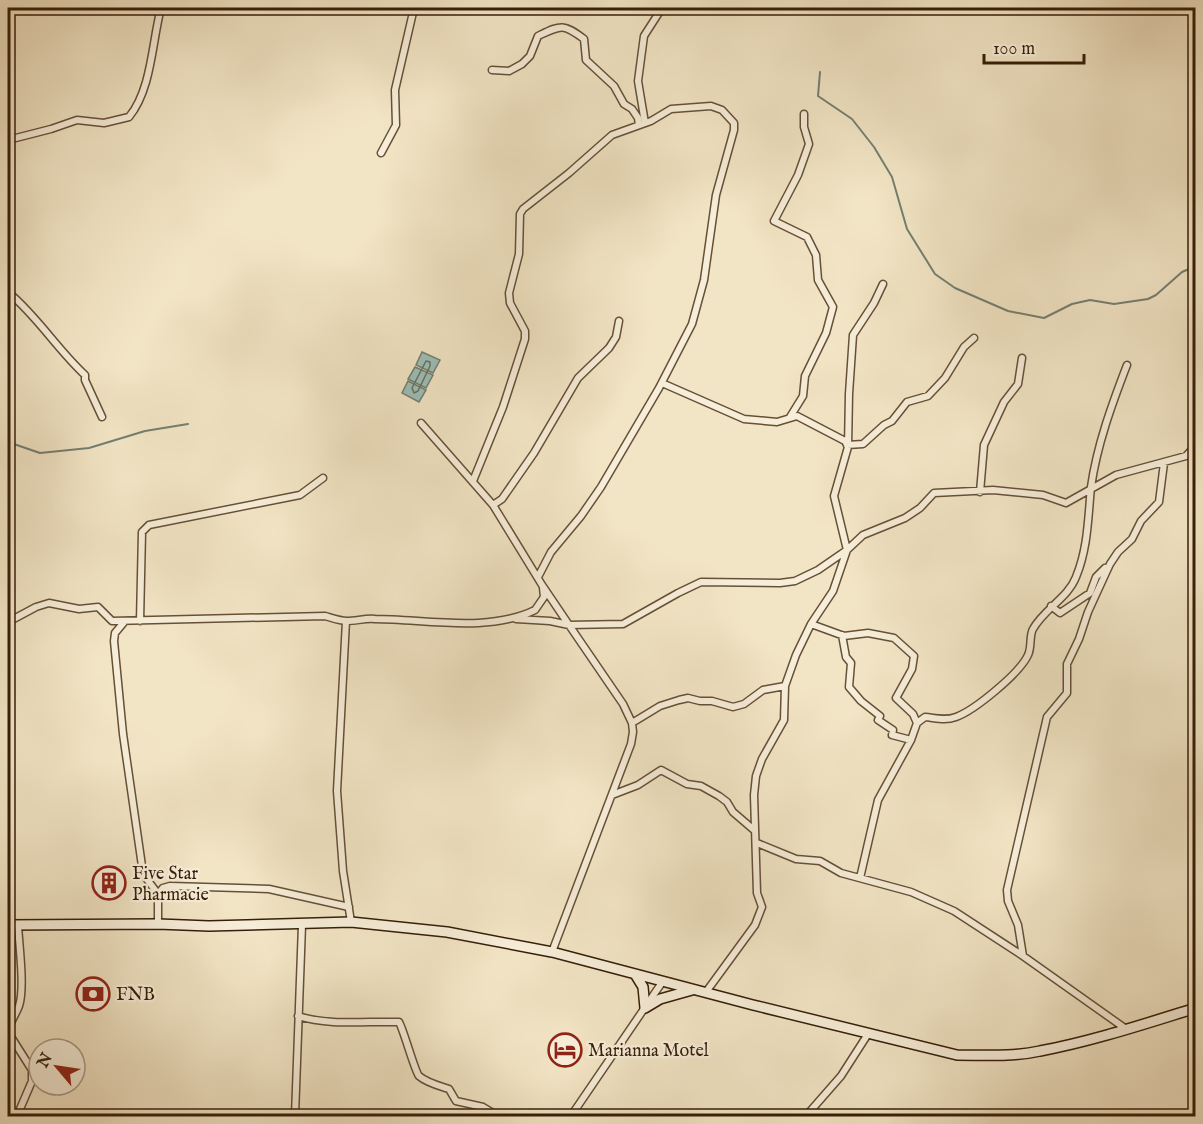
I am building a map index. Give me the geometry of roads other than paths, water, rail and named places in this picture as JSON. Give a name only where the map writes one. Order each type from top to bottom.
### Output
[{"type":"main road","points":[[13,925],[210,926],[351,922],[447,932],[552,952],[957,1055],[1039,1052],[1126,1030],[1196,1008]]},
{"type":"main road","points":[[635,974],[643,987],[645,1008],[660,999],[694,989]]},
{"type":"street","points":[[8,140],[77,120],[104,123],[129,117],[135,108],[148,74],[161,8]]},
{"type":"street","points":[[381,153],[396,125],[395,90],[414,8]]},
{"type":"street","points":[[642,124],[638,81],[644,36],[662,8]]},
{"type":"street","points":[[492,70],[512,70],[529,58],[538,36],[557,27],[567,28],[584,39],[586,60],[613,85],[624,104],[634,111],[642,124]]},
{"type":"street","points":[[473,482],[503,407],[525,339],[525,331],[510,303],[509,293],[519,254],[520,214],[612,135],[642,124],[672,109],[703,105],[722,110],[734,123],[730,147],[716,195],[701,291],[692,324],[662,383],[601,487],[581,516],[551,552],[538,577]]},
{"type":"street","points":[[790,417],[803,396],[805,376],[826,333],[833,307],[818,280],[816,255],[807,237],[774,221],[798,175],[809,144],[804,127],[804,114]]},
{"type":"street","points":[[706,992],[755,925],[762,908],[757,893],[754,795],[756,776],[762,759],[784,720],[785,686],[796,655],[811,624],[834,591],[847,550],[834,496],[848,445],[853,335],[874,303],[883,284]]},
{"type":"street","points":[[8,292],[22,304],[64,356],[85,375],[85,380],[102,417]]},
{"type":"street","points":[[493,505],[502,499],[527,462],[578,378],[609,348],[616,337],[619,321]]},
{"type":"street","points":[[848,445],[863,444],[884,425],[892,421],[907,402],[928,396],[945,378],[964,347],[974,338]]},
{"type":"street","points":[[980,492],[984,445],[1004,402],[1018,384],[1022,358]]},
{"type":"street","points":[[860,878],[878,800],[911,740],[917,723],[925,717],[948,719],[957,717],[976,706],[1004,684],[1029,653],[1031,631],[1075,580],[1086,542],[1091,488],[1108,412],[1126,365]]},
{"type":"street","points":[[662,383],[744,419],[777,422],[790,417],[804,418],[845,441],[848,445]]},
{"type":"street","points":[[421,423],[493,505],[542,585],[623,705],[632,723],[631,744],[552,952]]},
{"type":"street","points":[[507,618],[569,625],[623,624],[678,592],[701,582],[780,583],[795,581],[818,570],[847,550],[863,535],[905,518],[920,508],[934,493],[993,490],[1043,495],[1066,503],[1116,475],[1186,456],[1196,445]]},
{"type":"street","points":[[1023,956],[1018,925],[1006,890],[1047,717],[1067,693],[1067,663],[1110,564],[1118,552],[1132,539],[1141,521],[1159,502],[1164,463]]},
{"type":"street","points":[[140,621],[142,532],[149,525],[300,495],[322,478]]},
{"type":"street","points":[[1051,606],[1060,613],[1090,593],[1096,577],[1110,564]]},
{"type":"street","points":[[8,622],[36,607],[49,603],[79,609],[98,607],[110,620],[125,621],[325,616],[346,621],[374,618],[478,622],[507,618],[536,610],[544,597],[542,585]]},
{"type":"street","points":[[125,621],[115,633],[114,641],[123,734],[142,866],[146,878],[158,894],[158,924]]},
{"type":"street","points":[[346,621],[336,791],[343,871],[351,922]]},
{"type":"street","points":[[811,624],[842,635],[867,633],[894,638],[905,647],[914,657],[912,669],[896,698],[913,714],[917,723]]},
{"type":"street","points":[[842,635],[846,657],[850,663],[849,687],[880,716],[878,720],[893,730],[892,735],[911,740]]},
{"type":"street","points":[[632,723],[660,706],[679,700],[688,698],[700,702],[712,701],[733,707],[744,704],[763,690],[785,686]]},
{"type":"street","points":[[612,795],[638,785],[661,770],[687,784],[701,786],[719,796],[755,831]]},
{"type":"street","points":[[757,843],[796,859],[820,861],[841,873],[911,892],[954,911],[1023,956],[1126,1030]]},
{"type":"street","points":[[158,894],[163,888],[170,886],[269,889],[349,907]]},
{"type":"street","points":[[13,925],[21,992],[8,1032],[32,1070],[32,1081],[17,1116]]},
{"type":"street","points":[[295,1116],[302,925]]},
{"type":"street","points":[[571,1116],[663,981]]},
{"type":"street","points":[[298,1016],[332,1021],[399,1022],[417,1074],[426,1081],[449,1089],[456,1101],[483,1107],[498,1116]]},
{"type":"street","points":[[806,1116],[841,1076],[868,1034]]},
{"type":"water","points":[[422,352],[440,360],[433,373],[416,365]]},
{"type":"water","points":[[415,367],[433,375],[426,388],[408,379]]},
{"type":"water","points":[[408,381],[426,390],[419,402],[402,393]]},
{"type":"waterway","points":[[820,72],[818,96],[852,119],[874,147],[892,177],[907,229],[935,274],[955,288],[1008,311],[1044,318],[1072,304],[1090,300],[1114,304],[1148,299],[1156,295],[1182,272],[1196,266]]},
{"type":"waterway","points":[[8,442],[40,453],[89,448],[145,431],[188,424]]},
{"type":"place","name":"Five Star Pharmacie","points":[[109,883]]},
{"type":"place","name":"FNB","points":[[93,994]]},
{"type":"place","name":"Marianna Motel","points":[[565,1050]]}]
